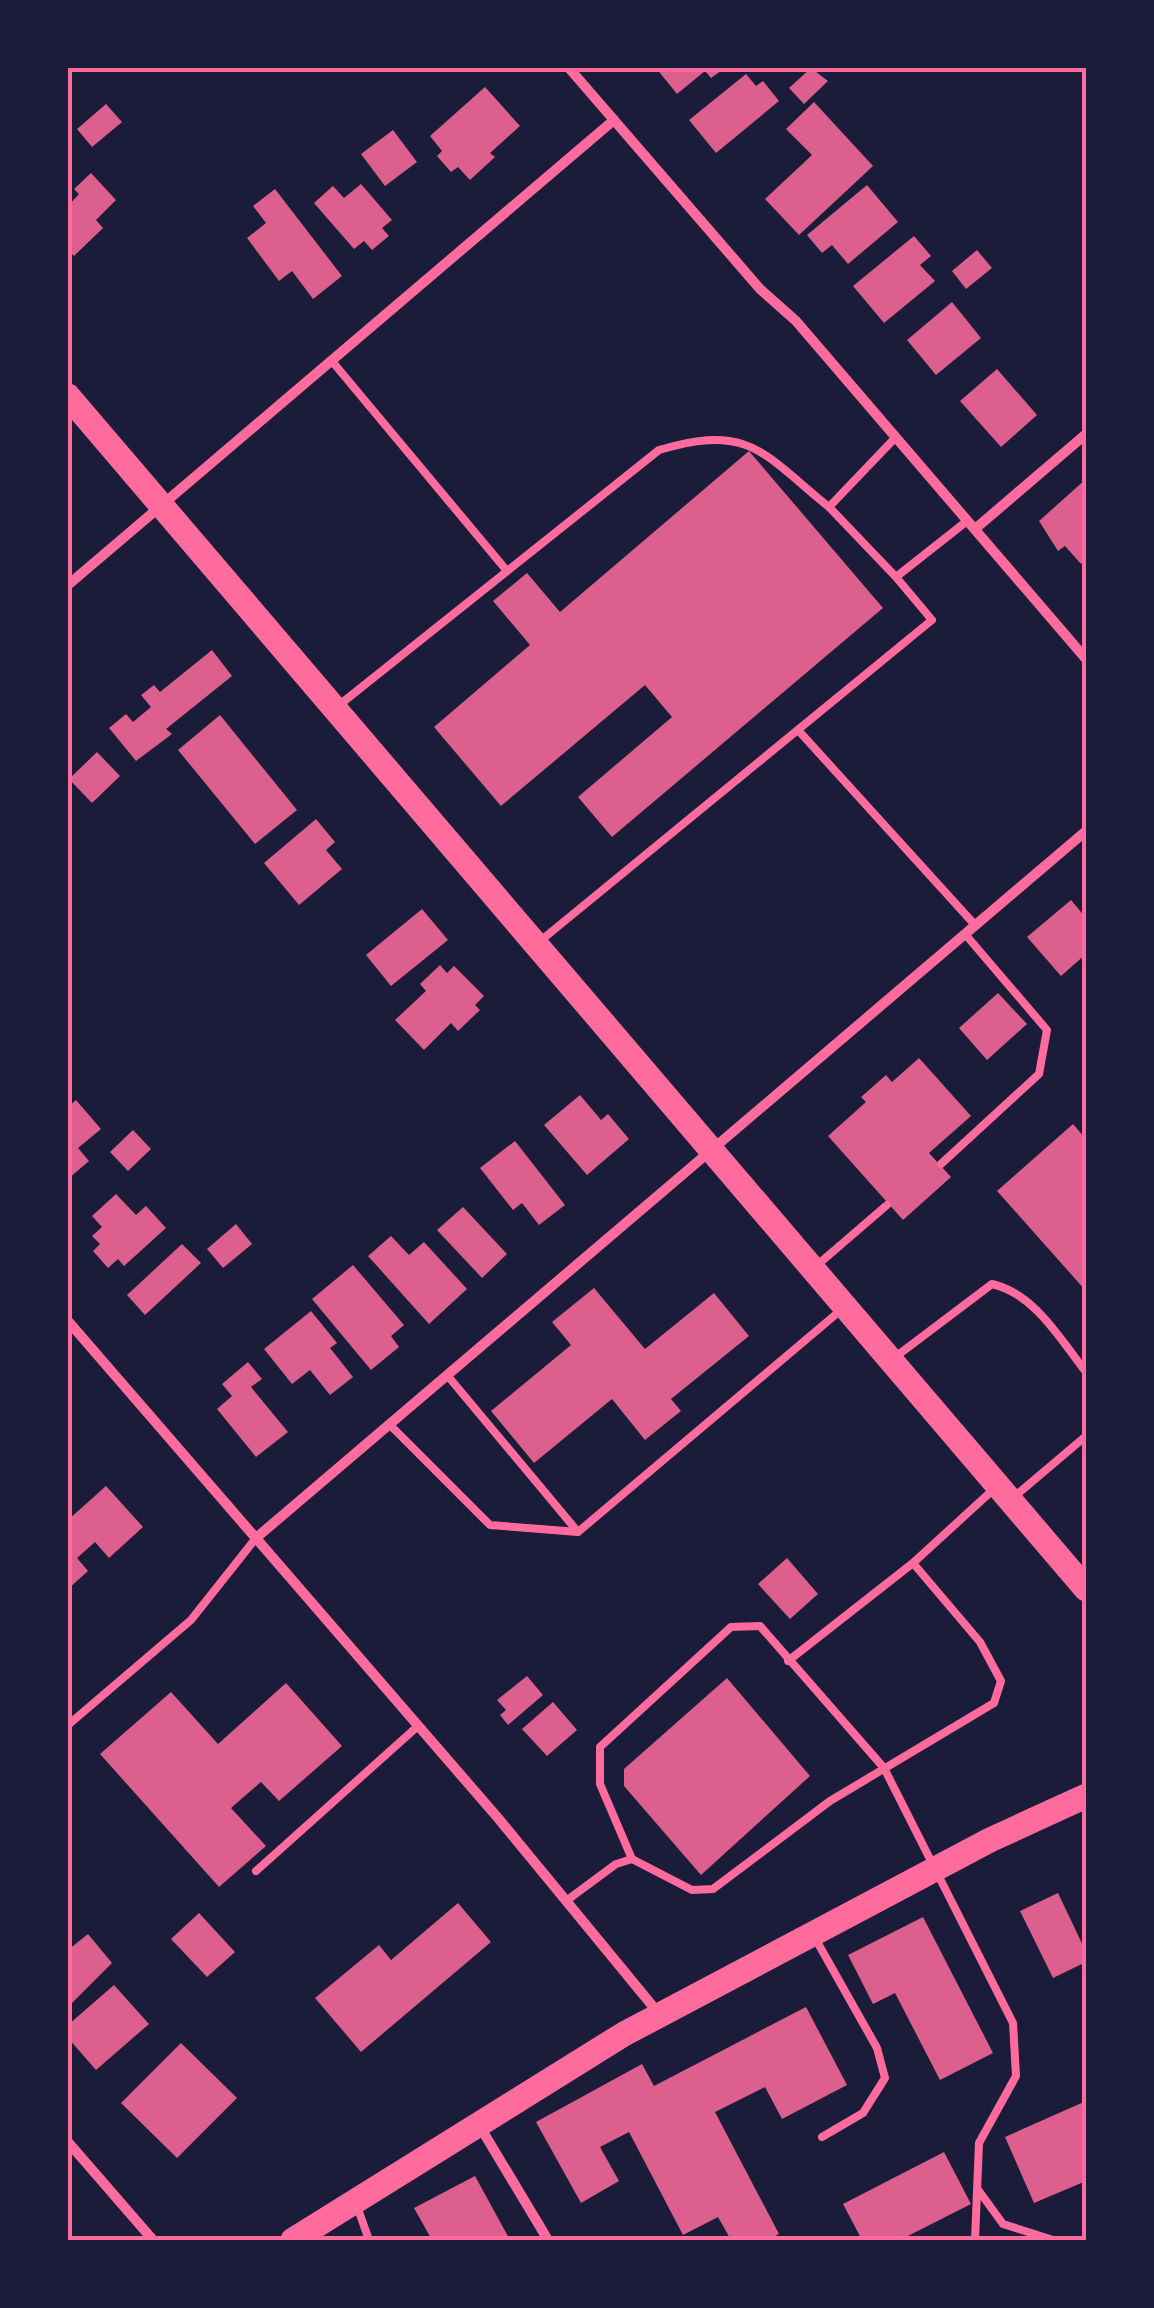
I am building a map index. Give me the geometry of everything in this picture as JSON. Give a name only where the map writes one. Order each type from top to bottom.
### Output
[{"type":"main road","points":[[68,396],[1086,1589]]},
{"type":"main road","points":[[294,2240],[660,2015],[936,1868],[1086,1796]]},
{"type":"street","points":[[570,68],[1086,659]]},
{"type":"street","points":[[68,585],[614,120]]},
{"type":"street","points":[[971,525],[1086,434]]},
{"type":"street","points":[[256,1538],[1086,830]]},
{"type":"street","points":[[68,1321],[418,1726],[660,2015]]},
{"type":"street","points":[[478,2124],[548,2240]]},
{"type":"street","points":[[68,2142],[153,2240]]},
{"type":"lane","points":[[331,360],[507,570]]},
{"type":"lane","points":[[334,709],[658,450],[691,440],[722,437],[748,442],[829,507],[896,576],[932,620],[535,945]]},
{"type":"lane","points":[[829,507],[896,437]]},
{"type":"lane","points":[[896,576],[971,525]]},
{"type":"lane","points":[[798,730],[975,925]]},
{"type":"lane","points":[[941,1164],[1040,1074],[1048,1030],[964,934]]},
{"type":"lane","points":[[812,1270],[887,1205]]},
{"type":"lane","points":[[890,1360],[947,1313],[992,1284],[1008,1288],[1029,1302],[1086,1372]]},
{"type":"lane","points":[[389,1424],[490,1525],[578,1532],[844,1308]]},
{"type":"lane","points":[[447,1375],[578,1532]]},
{"type":"lane","points":[[788,1661],[1004,1493],[1086,1436]]},
{"type":"lane","points":[[68,1725],[191,1620],[256,1538]]},
{"type":"lane","points":[[913,1563],[980,1642],[1002,1682],[994,1703],[884,1768],[830,1801],[712,1889],[692,1890],[632,1859],[596,1770],[600,1747],[730,1627],[760,1626],[884,1768],[1013,2023],[1016,2076],[979,2143],[979,2191],[972,2225],[975,2240]]},
{"type":"lane","points":[[256,1870],[418,1726]]},
{"type":"lane","points":[[566,1901],[616,1864],[632,1859]]},
{"type":"lane","points":[[812,1934],[877,2048],[885,2078],[863,2113],[822,2138]]},
{"type":"lane","points":[[979,2191],[1003,2224],[1054,2240]]},
{"type":"lane","points":[[355,2202],[369,2240]]},
{"type":"building","points":[[656,68],[725,68],[711,78],[705,71],[677,94]]},
{"type":"building","points":[[811,68],[828,81],[804,104],[789,88]]},
{"type":"building","points":[[746,74],[756,86],[763,81],[779,101],[716,153],[689,120]]},
{"type":"building","points":[[485,87],[520,126],[490,153],[495,157],[470,180],[458,167],[451,172],[437,156],[442,151],[430,136]]},
{"type":"building","points":[[814,102],[873,166],[799,235],[765,199],[812,155],[786,129]]},
{"type":"building","points":[[106,104],[122,122],[92,147],[77,129]]},
{"type":"building","points":[[393,130],[417,162],[385,186],[361,154]]},
{"type":"building","points":[[91,173],[116,200],[96,220],[103,228],[74,256],[68,250],[68,206],[79,194],[74,189]]},
{"type":"building","points":[[361,184],[392,220],[382,228],[389,236],[372,250],[364,241],[354,249],[314,203],[333,186],[344,198]]},
{"type":"building","points":[[867,185],[898,222],[848,264],[832,245],[822,253],[807,235]]},
{"type":"building","points":[[275,189],[342,276],[313,299],[292,271],[279,281],[247,238],[266,223],[253,206]]},
{"type":"building","points":[[914,236],[931,256],[920,265],[935,281],[884,323],[853,286]]},
{"type":"building","points":[[977,250],[992,268],[966,289],[952,271]]},
{"type":"building","points":[[952,302],[981,338],[936,375],[907,340]]},
{"type":"building","points":[[997,369],[1037,415],[1001,447],[960,401]]},
{"type":"building","points":[[749,451],[883,608],[612,837],[578,797],[672,717],[645,685],[501,806],[434,727],[530,645],[493,601],[527,573],[560,612]]},
{"type":"building","points":[[1086,479],[1086,559],[1081,564],[1065,546],[1058,551],[1039,521]]},
{"type":"building","points":[[212,650],[232,676],[166,729],[172,734],[136,761],[109,728],[126,714],[133,722],[151,707],[141,695],[154,685],[160,692]]},
{"type":"building","points":[[220,715],[297,810],[255,844],[178,750]]},
{"type":"building","points":[[97,752],[120,776],[92,803],[69,779]]},
{"type":"building","points":[[316,819],[335,842],[326,850],[342,869],[299,905],[264,863]]},
{"type":"building","points":[[1071,900],[1086,918],[1086,954],[1061,976],[1027,937]]},
{"type":"building","points":[[422,909],[448,940],[391,986],[366,955]]},
{"type":"building","points":[[440,965],[447,973],[454,966],[484,996],[475,1005],[480,1010],[458,1031],[451,1023],[424,1050],[395,1020],[426,991],[420,984]]},
{"type":"building","points":[[998,993],[1027,1024],[987,1060],[959,1028]]},
{"type":"building","points":[[919,1058],[971,1116],[929,1153],[951,1177],[903,1220],[828,1136],[866,1102],[861,1097],[886,1075],[892,1082]]},
{"type":"building","points":[[580,1095],[601,1120],[608,1114],[629,1139],[587,1175],[544,1125]]},
{"type":"building","points":[[76,1100],[101,1129],[78,1148],[89,1161],[68,1179],[68,1107]]},
{"type":"building","points":[[1073,1124],[1086,1139],[1086,1291],[997,1191]]},
{"type":"building","points":[[133,1130],[151,1149],[128,1171],[110,1152]]},
{"type":"building","points":[[515,1141],[565,1205],[539,1225],[522,1203],[513,1210],[480,1168]]},
{"type":"building","points":[[116,1194],[136,1215],[146,1206],[166,1228],[124,1266],[118,1259],[108,1268],[93,1251],[100,1244],[92,1236],[102,1227],[92,1216]]},
{"type":"building","points":[[463,1207],[507,1254],[482,1278],[437,1230]]},
{"type":"building","points":[[236,1224],[252,1244],[223,1268],[207,1249]]},
{"type":"building","points":[[391,1236],[409,1255],[424,1242],[467,1289],[429,1324],[368,1256]]},
{"type":"building","points":[[182,1244],[201,1263],[145,1315],[127,1295]]},
{"type":"building","points":[[353,1265],[404,1325],[391,1336],[399,1347],[371,1370],[312,1299]]},
{"type":"building","points":[[594,1288],[645,1349],[714,1293],[749,1336],[671,1399],[681,1411],[645,1440],[612,1399],[534,1463],[491,1411],[571,1345],[552,1322]]},
{"type":"building","points":[[311,1311],[337,1343],[330,1348],[353,1377],[330,1395],[310,1370],[292,1384],[264,1349]]},
{"type":"building","points":[[248,1362],[262,1379],[251,1387],[288,1432],[256,1457],[217,1409],[232,1396],[222,1384]]},
{"type":"building","points":[[106,1486],[143,1527],[109,1558],[95,1542],[77,1558],[88,1571],[68,1589],[68,1520]]},
{"type":"building","points":[[787,1558],[818,1594],[790,1619],[758,1584]]},
{"type":"building","points":[[527,1676],[543,1695],[508,1725],[500,1715],[506,1710],[497,1700]]},
{"type":"building","points":[[727,1678],[810,1776],[701,1875],[624,1786],[624,1769]]},
{"type":"building","points":[[286,1683],[342,1746],[279,1801],[261,1782],[231,1808],[266,1846],[219,1887],[100,1754],[171,1692],[218,1744]]},
{"type":"building","points":[[553,1702],[577,1730],[547,1756],[522,1729]]},
{"type":"building","points":[[1058,1893],[1086,1952],[1086,1962],[1053,1978],[1020,1911]]},
{"type":"building","points":[[458,1903],[491,1942],[361,2052],[315,1998],[379,1945],[391,1960]]},
{"type":"building","points":[[199,1913],[235,1952],[207,1977],[171,1939]]},
{"type":"building","points":[[923,1917],[993,2053],[940,2080],[895,1993],[873,2004],[848,1955]]},
{"type":"building","points":[[88,1934],[112,1963],[68,2007],[68,1950]]},
{"type":"building","points":[[114,1985],[149,2024],[96,2070],[68,2038],[68,2025]]},
{"type":"building","points":[[806,2007],[847,2085],[782,2119],[765,2087],[715,2112],[779,2234],[768,2240],[731,2240],[718,2217],[683,2235],[629,2132],[600,2147],[619,2181],[581,2203],[536,2122],[642,2064],[654,2086]]},
{"type":"building","points":[[181,2043],[237,2098],[177,2158],[121,2103]]},
{"type":"building","points":[[1086,2101],[1086,2181],[1034,2203],[1005,2137]]},
{"type":"building","points":[[944,2152],[971,2204],[900,2240],[862,2240],[843,2204]]},
{"type":"building","points":[[475,2176],[510,2240],[432,2240],[414,2208]]}]
